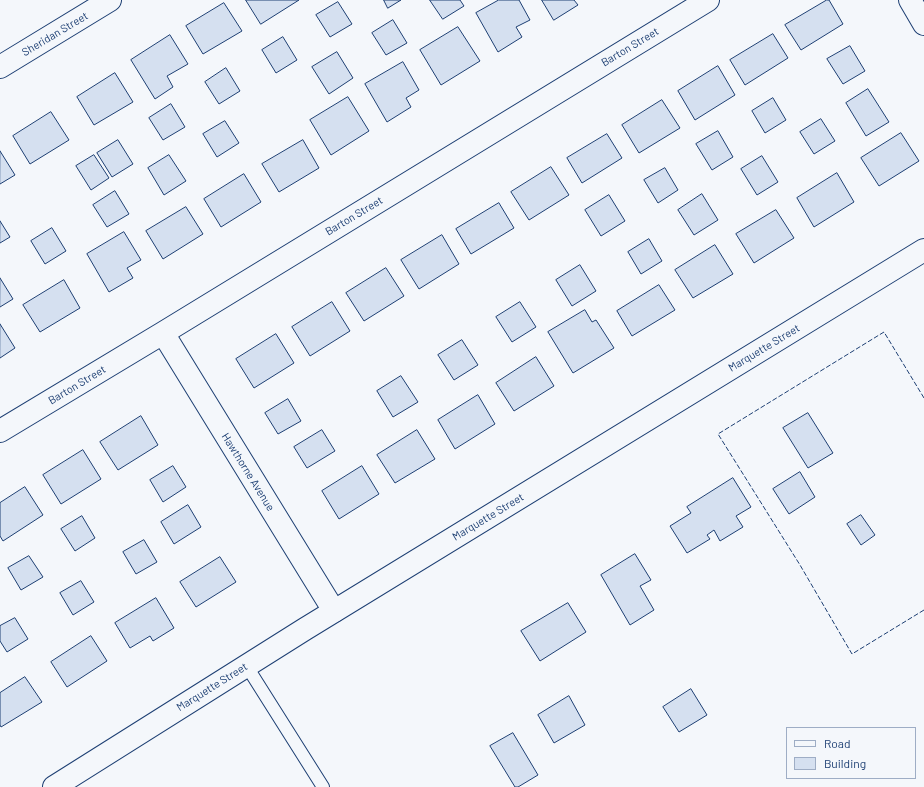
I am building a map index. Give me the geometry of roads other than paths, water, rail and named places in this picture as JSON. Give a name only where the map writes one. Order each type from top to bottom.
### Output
[{"type":"street","name":"Sheridan Street","points":[[0,67],[110,0]]},
{"type":"street","name":"Barton Street","points":[[0,431],[708,0]]},
{"type":"street","points":[[910,0],[924,24]]},
{"type":"street","name":"Marquette Street","points":[[54,787],[246,665],[924,250]]},
{"type":"street","name":"Hawthorne Avenue","points":[[163,333],[334,611]]},
{"type":"lane","points":[[246,665],[323,787]]}]
